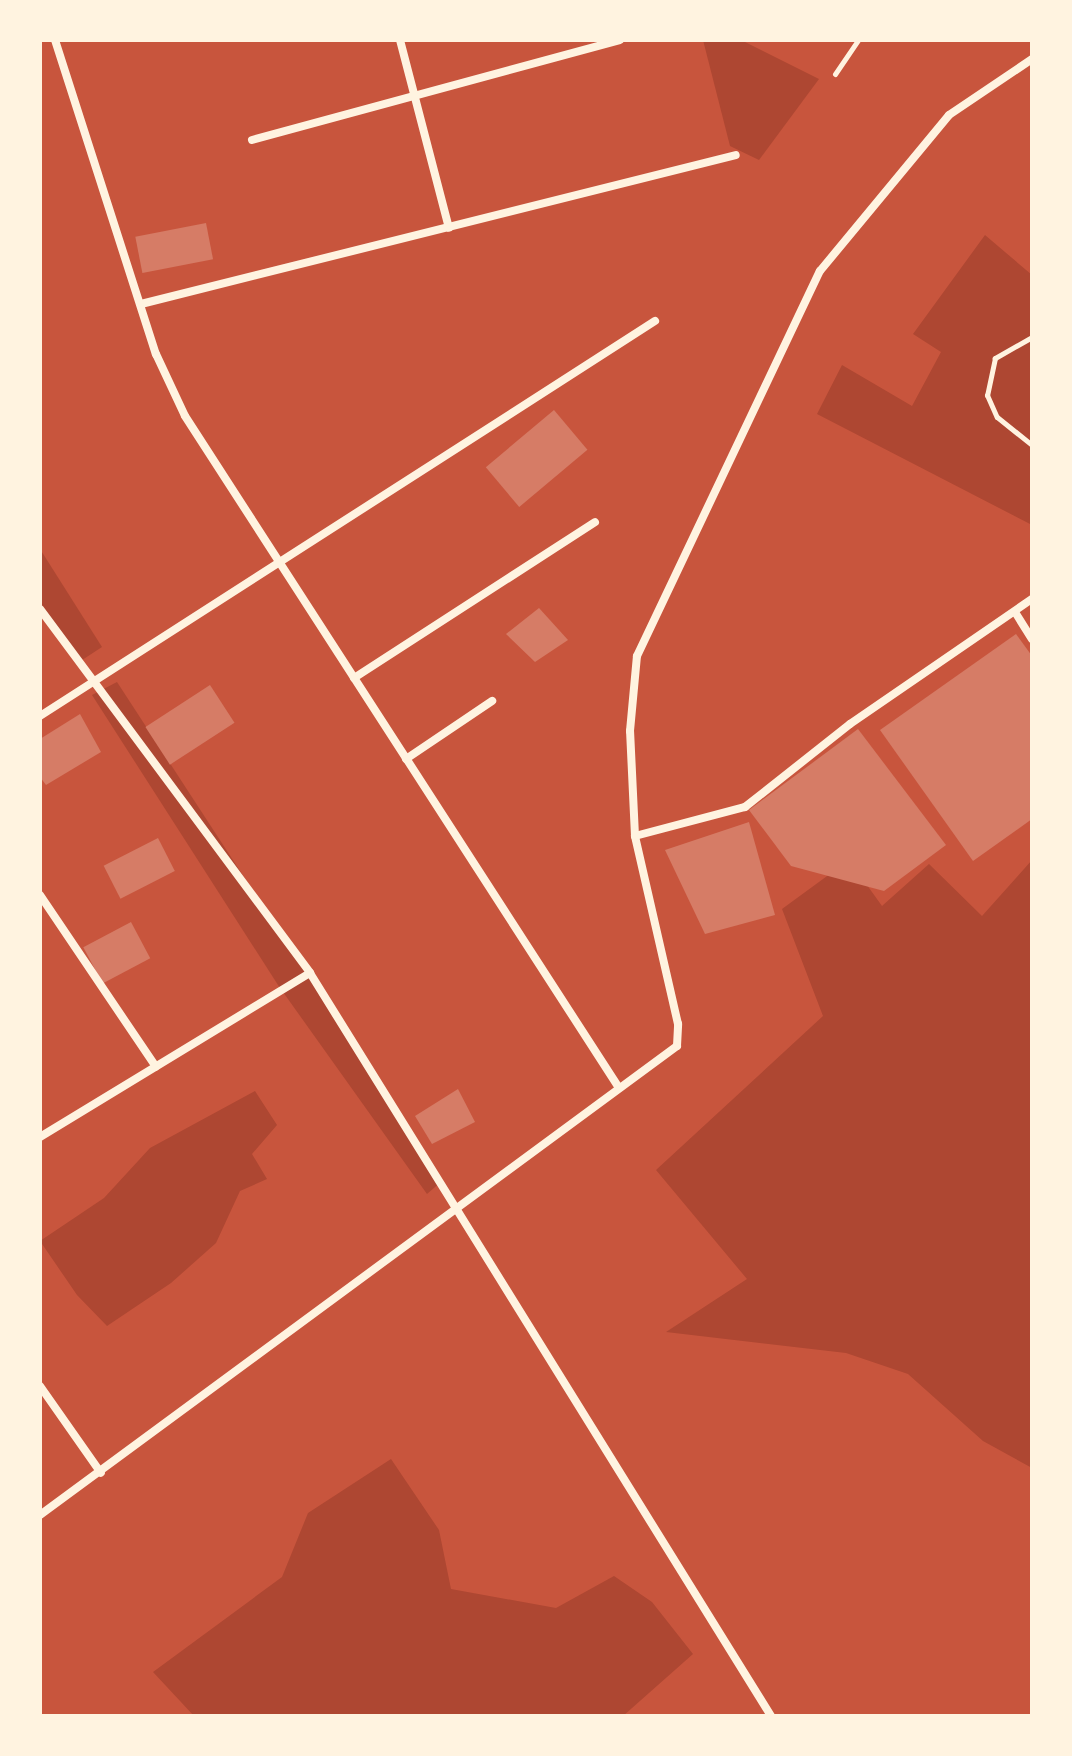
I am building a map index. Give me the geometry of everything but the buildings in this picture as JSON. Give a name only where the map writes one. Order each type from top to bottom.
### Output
[{"type":"street","points":[[55,40],[156,354],[185,416],[619,1088]]},
{"type":"street","points":[[400,40],[449,228]]},
{"type":"street","points":[[252,140],[620,40]]},
{"type":"street","points":[[40,1515],[677,1046],[678,1024],[635,836],[630,731],[637,656],[820,271],[949,115],[1032,59]]},
{"type":"street","points":[[141,304],[736,155]]},
{"type":"street","points":[[40,716],[95,685],[278,560],[655,321]]},
{"type":"street","points":[[354,678],[595,522]]},
{"type":"street","points":[[635,836],[745,807],[850,724],[1032,599]]},
{"type":"street","points":[[40,609],[310,973],[459,1207],[771,1716]]},
{"type":"street","points":[[1015,612],[1032,639]]},
{"type":"street","points":[[406,759],[492,701]]},
{"type":"street","points":[[40,895],[156,1067]]},
{"type":"street","points":[[40,1137],[310,973]]},
{"type":"street","points":[[40,1386],[101,1473]]},
{"type":"path","points":[[835,74],[858,40]]},
{"type":"path","points":[[1032,337],[995,358],[987,395],[997,417],[1032,445]]},
{"type":"shaded area","points":[[703,40],[741,40],[819,79],[759,160],[730,146]]},
{"type":"shaded area","points":[[985,235],[1032,275],[1032,525],[817,414],[842,365],[912,406],[941,352],[913,334]]},
{"type":"shaded area","points":[[40,549],[102,647],[76,664],[40,607]]},
{"type":"shaded area","points":[[117,682],[442,1181],[427,1194],[278,985],[92,695]]},
{"type":"shaded area","points":[[849,860],[882,906],[929,864],[982,916],[1032,860],[1032,1468],[983,1441],[908,1374],[846,1353],[666,1332],[747,1279],[656,1170],[823,1016],[782,909]]},
{"type":"shaded area","points":[[255,1091],[277,1125],[252,1154],[267,1179],[240,1191],[216,1243],[171,1283],[107,1326],[77,1295],[40,1241],[104,1198],[150,1148]]},
{"type":"shaded area","points":[[391,1459],[439,1530],[451,1589],[556,1608],[614,1576],[652,1602],[693,1654],[623,1716],[194,1716],[153,1672],[282,1577],[308,1513]]}]
